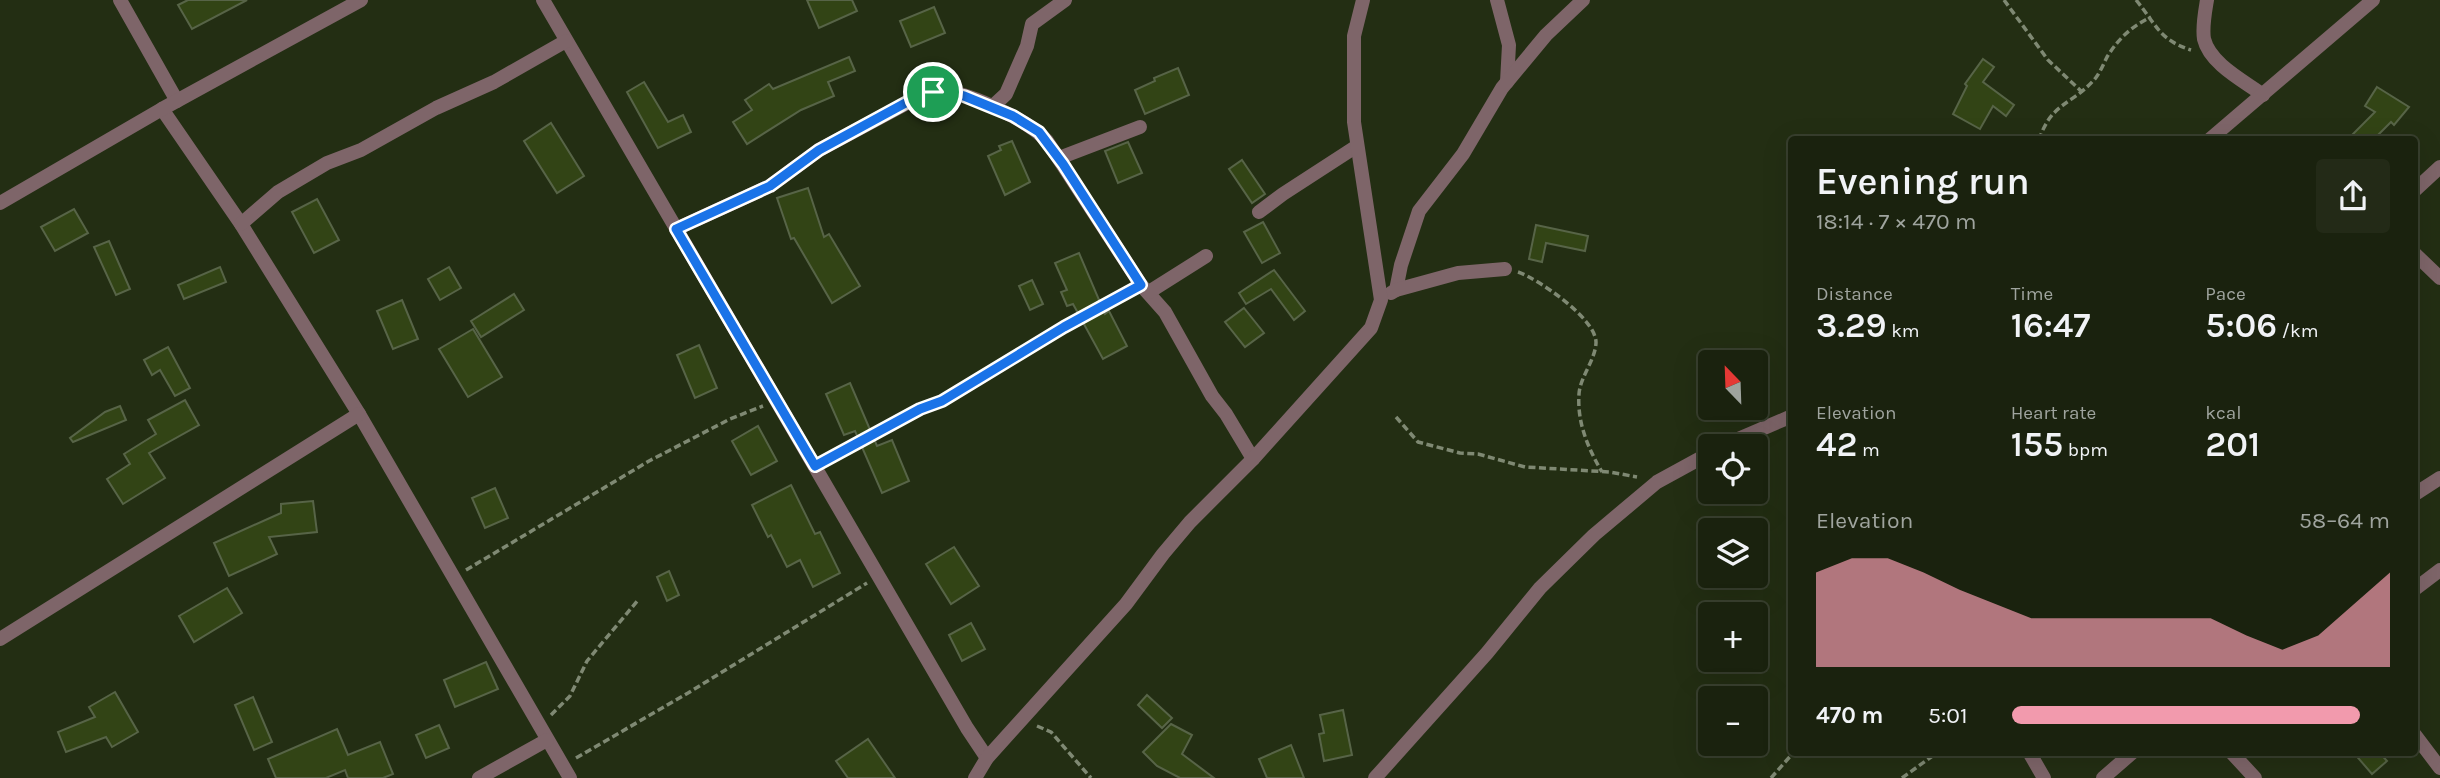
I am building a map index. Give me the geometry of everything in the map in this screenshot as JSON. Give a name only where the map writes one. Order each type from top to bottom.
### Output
[{"type":"street","points":[[120,0],[177,101]]},
{"type":"street","points":[[0,203],[162,109],[361,0]]},
{"type":"street","points":[[543,0],[987,758]]},
{"type":"street","points":[[992,107],[1006,94],[1027,46],[1032,24],[1065,0]]},
{"type":"street","points":[[975,778],[987,758],[1126,604],[1190,522],[1254,459],[1371,328],[1381,300],[1354,122],[1353,36],[1363,0]]},
{"type":"street","points":[[1497,0],[1508,45],[1507,82]]},
{"type":"street","points":[[1396,290],[1401,265],[1419,211],[1463,154],[1507,82],[1546,35],[1583,0]]},
{"type":"street","points":[[2207,0],[2204,39],[2225,67],[2263,95]]},
{"type":"street","points":[[2214,136],[2373,0]]},
{"type":"street","points":[[241,224],[278,192],[327,163],[361,150],[436,108],[494,82],[566,41]]},
{"type":"street","points":[[676,229],[770,186],[819,150],[922,94],[941,91],[952,93],[992,107],[1029,124],[1039,132],[1059,158],[1145,289],[1165,312],[1212,396],[1254,459]]},
{"type":"street","points":[[162,109],[241,224],[359,414],[566,772]]},
{"type":"street","points":[[1059,158],[1140,127]]},
{"type":"street","points":[[1259,212],[1357,146]]},
{"type":"street","points":[[2418,187],[2440,167]]},
{"type":"street","points":[[1145,289],[1206,256]]},
{"type":"street","points":[[2418,257],[2440,278]]},
{"type":"street","points":[[1381,300],[1396,290],[1458,273],[1505,269]]},
{"type":"street","points":[[0,639],[359,414]]},
{"type":"street","points":[[1750,434],[1788,418]]},
{"type":"street","points":[[1375,778],[1487,653],[1540,588],[1594,535],[1657,482],[1698,460]]},
{"type":"street","points":[[2418,492],[2439,481]]},
{"type":"street","points":[[2418,587],[2440,570]]},
{"type":"street","points":[[2418,739],[2440,768]]},
{"type":"street","points":[[479,778],[547,740]]},
{"type":"street","points":[[2031,756],[2044,778]]},
{"type":"street","points":[[2102,778],[2128,756]]},
{"type":"street","points":[[2235,756],[2255,778]]},
{"type":"path","points":[[2004,0],[2048,60],[2081,91]]},
{"type":"path","points":[[2136,0],[2162,35],[2173,44],[2216,57]]},
{"type":"path","points":[[2040,136],[2053,113],[2094,80],[2112,48],[2136,24],[2151,17]]},
{"type":"path","points":[[1505,269],[1521,272],[1559,296],[1588,322],[1595,334],[1592,359],[1579,392],[1588,448],[1602,471]]},
{"type":"path","points":[[815,466],[920,409],[942,401],[1052,334],[1145,289]]},
{"type":"path","points":[[453,578],[660,456],[730,419],[777,401]]},
{"type":"path","points":[[1396,417],[1418,442],[1460,453],[1478,454],[1525,467],[1602,471],[1657,482]]},
{"type":"path","points":[[566,772],[879,575]]},
{"type":"path","points":[[539,726],[570,696],[587,661],[639,599]]},
{"type":"path","points":[[1022,721],[1051,732],[1091,778]]},
{"type":"path","points":[[1771,778],[1790,756]]},
{"type":"path","points":[[1902,778],[1932,756]]},
{"type":"building","points":[[188,0],[247,0],[192,29],[178,5]]},
{"type":"building","points":[[807,0],[852,0],[857,11],[819,28]]},
{"type":"building","points":[[934,7],[945,33],[911,47],[900,21]]},
{"type":"building","points":[[849,57],[855,71],[828,82],[834,96],[801,110],[747,144],[733,122],[752,110],[745,100],[769,84],[773,89]]},
{"type":"building","points":[[1983,59],[1994,67],[1983,82],[2014,105],[2006,116],[1993,106],[1980,129],[1953,114],[1967,86],[1965,84]]},
{"type":"building","points":[[1178,68],[1189,95],[1145,114],[1135,90]]},
{"type":"building","points":[[644,82],[668,122],[683,115],[691,132],[658,148],[627,92]]},
{"type":"building","points":[[2377,87],[2409,107],[2394,125],[2391,122],[2377,136],[2351,136],[2375,112],[2365,106]]},
{"type":"building","points":[[551,123],[584,176],[557,193],[524,141]]},
{"type":"building","points":[[1012,141],[1030,182],[1005,195],[988,156],[1001,150],[999,146]]},
{"type":"building","points":[[1128,142],[1142,173],[1118,183],[1105,151]]},
{"type":"building","points":[[1242,160],[1265,194],[1252,203],[1229,169]]},
{"type":"building","points":[[808,188],[824,237],[829,234],[860,286],[832,303],[794,238],[791,239],[777,198]]},
{"type":"building","points":[[317,199],[339,240],[314,253],[292,212]]},
{"type":"building","points":[[74,209],[88,233],[55,251],[41,227]]},
{"type":"building","points":[[1263,222],[1280,253],[1262,263],[1244,232]]},
{"type":"building","points":[[1536,225],[1588,236],[1585,251],[1546,243],[1542,262],[1529,259]]},
{"type":"building","points":[[109,241],[130,289],[116,295],[94,247]]},
{"type":"building","points":[[1079,253],[1105,314],[1109,311],[1127,346],[1103,359],[1073,304],[1067,306],[1061,292],[1067,290],[1055,263]]},
{"type":"building","points":[[220,267],[226,282],[184,299],[178,285]]},
{"type":"building","points":[[449,267],[461,288],[440,300],[428,279]]},
{"type":"building","points":[[1274,270],[1305,311],[1294,320],[1271,289],[1246,304],[1239,293]]},
{"type":"building","points":[[1032,280],[1043,304],[1030,310],[1019,286]]},
{"type":"building","points":[[514,294],[524,310],[481,337],[471,321]]},
{"type":"building","points":[[402,300],[418,339],[393,349],[377,311]]},
{"type":"building","points":[[1244,308],[1264,333],[1245,347],[1225,322]]},
{"type":"building","points":[[473,329],[502,377],[468,397],[439,349]]},
{"type":"building","points":[[699,345],[717,388],[695,398],[677,355]]},
{"type":"building","points":[[168,347],[190,388],[175,396],[160,370],[152,375],[144,360]]},
{"type":"building","points":[[850,383],[877,446],[892,440],[909,481],[882,493],[855,431],[844,435],[826,394]]},
{"type":"building","points":[[185,400],[199,425],[149,453],[165,478],[123,504],[107,479],[130,464],[124,454],[156,434],[148,420]]},
{"type":"building","points":[[120,406],[126,420],[73,442],[70,438],[105,412]]},
{"type":"building","points":[[758,426],[777,461],[751,475],[732,441]]},
{"type":"building","points":[[791,485],[815,534],[820,532],[840,573],[813,587],[800,560],[787,567],[752,505]]},
{"type":"building","points":[[495,488],[508,518],[485,528],[472,498]]},
{"type":"building","points":[[313,501],[317,532],[269,537],[277,554],[229,576],[214,543],[281,513],[281,504]]},
{"type":"building","points":[[954,547],[979,586],[951,604],[926,564]]},
{"type":"building","points":[[669,571],[679,595],[667,601],[657,577]]},
{"type":"building","points":[[227,588],[242,613],[194,642],[179,616]]},
{"type":"building","points":[[971,623],[985,649],[962,661],[949,635]]},
{"type":"building","points":[[486,662],[498,689],[455,707],[444,680]]},
{"type":"building","points":[[115,692],[138,732],[112,747],[106,737],[66,752],[58,732],[95,717],[89,707]]},
{"type":"building","points":[[1147,695],[1172,718],[1162,728],[1138,705]]},
{"type":"building","points":[[253,697],[272,742],[254,750],[235,705]]},
{"type":"building","points":[[1343,710],[1352,755],[1324,761],[1319,734],[1324,733],[1320,715]]},
{"type":"building","points":[[1171,724],[1192,735],[1182,754],[1214,778],[1180,778],[1157,766],[1143,752]]},
{"type":"building","points":[[439,725],[449,748],[426,758],[416,735]]},
{"type":"building","points":[[337,729],[348,755],[380,742],[393,774],[383,778],[348,778],[345,770],[326,778],[276,778],[268,759]]},
{"type":"building","points":[[868,739],[895,778],[848,778],[836,761]]},
{"type":"building","points":[[1291,745],[1304,778],[1267,778],[1259,759]]},
{"type":"building","points":[[2356,756],[2383,756],[2387,761],[2372,774]]},
{"type":"route","points":[[933,92],[964,96],[1013,116],[1039,132],[1063,164],[1141,285],[1064,327],[942,401],[920,409],[815,466],[676,229],[770,186],[819,150],[922,94],[933,92]]}]
